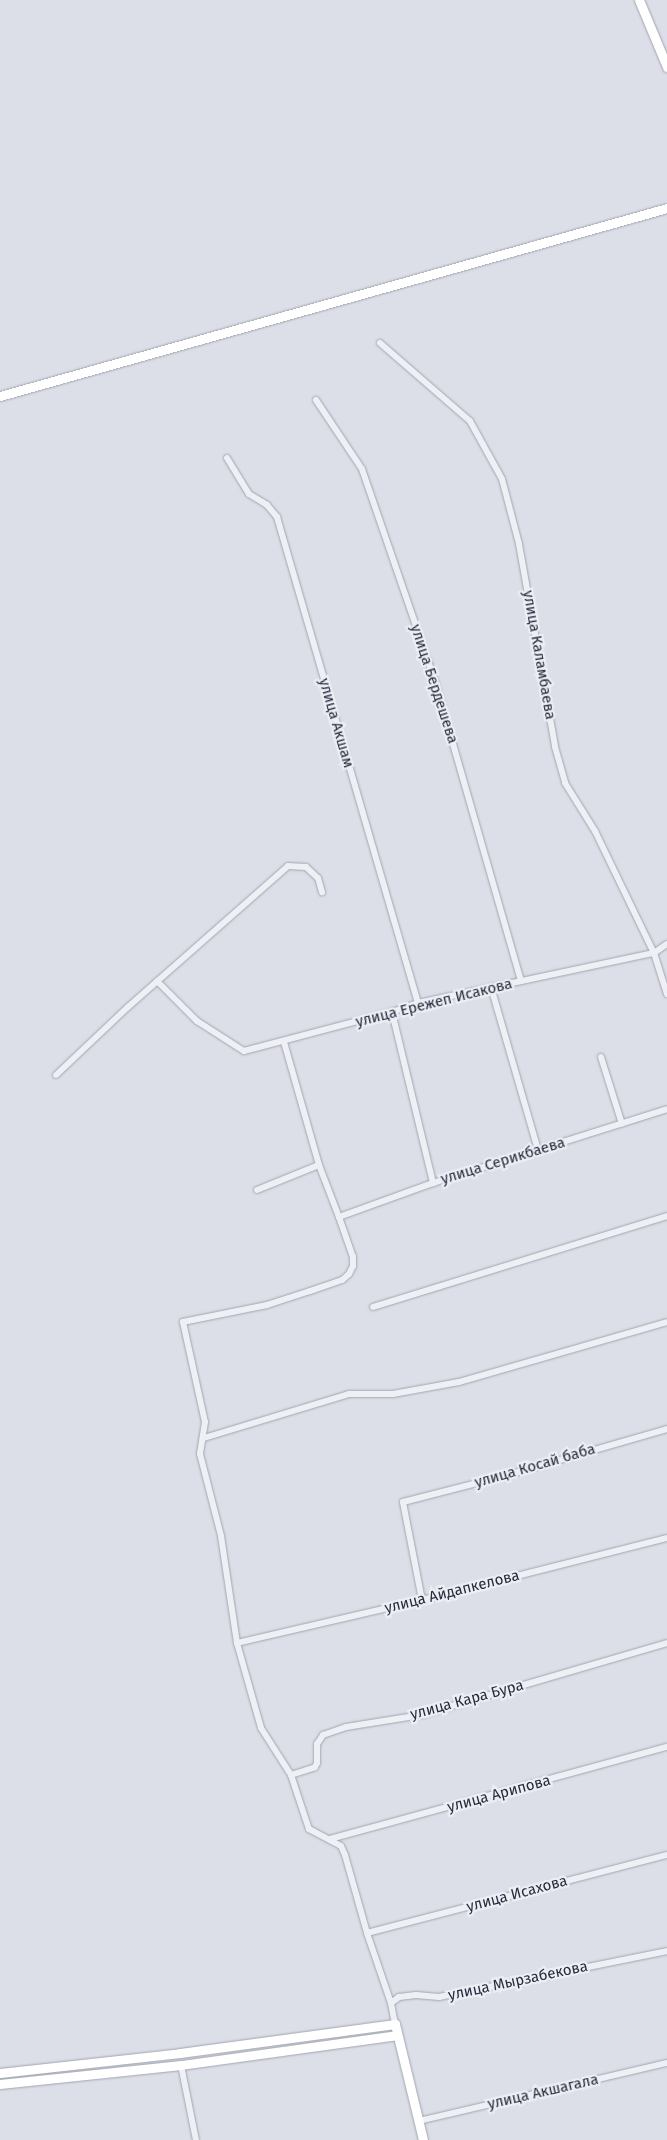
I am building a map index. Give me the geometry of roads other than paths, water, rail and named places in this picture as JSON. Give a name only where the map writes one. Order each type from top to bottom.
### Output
[{"type":"main road","points":[[638,0],[667,67]]},
{"type":"main road","points":[[0,396],[662,210],[667,201]]},
{"type":"main road","points":[[0,2073],[199,2051],[395,2024],[423,2140]]},
{"type":"main road","points":[[0,2084],[181,2065],[397,2035]]},
{"type":"street","name":"улица Каламбаева","points":[[380,343],[470,421],[502,479],[519,544],[555,747],[565,782],[595,831],[654,952],[667,994]]},
{"type":"street","name":"улица Бердешева","points":[[316,400],[362,468],[435,681],[521,981]]},
{"type":"street","name":"улица Акшам","points":[[228,458],[249,494],[266,505],[276,518],[418,1003]]},
{"type":"street","points":[[56,1075],[158,981],[288,866],[306,867],[318,878],[322,892]]},
{"type":"street","name":"улица Ережеп Исакова","points":[[158,981],[197,1021],[244,1051],[284,1042],[418,1003],[654,952],[667,944]]},
{"type":"street","points":[[492,987],[538,1150]]},
{"type":"street","points":[[392,1012],[433,1183]]},
{"type":"street","points":[[284,1042],[319,1165],[340,1217],[353,1257],[353,1266],[350,1274],[342,1280],[267,1305],[183,1322],[205,1422],[200,1454],[221,1536],[237,1643],[261,1728],[291,1775],[309,1829],[340,1846],[346,1855],[367,1933],[391,2003],[395,2024]]},
{"type":"street","points":[[602,1057],[622,1124]]},
{"type":"street","name":"улица Серикбаева","points":[[340,1217],[433,1183],[667,1109]]},
{"type":"street","points":[[256,1190],[319,1165]]},
{"type":"street","points":[[373,1307],[667,1216]]},
{"type":"street","points":[[204,1438],[349,1394],[393,1394],[459,1382],[667,1322]]},
{"type":"street","name":"улица Косай баба","points":[[422,1600],[403,1502],[504,1476],[667,1429]]},
{"type":"street","name":"улица Айдапкелова","points":[[237,1643],[422,1600],[667,1538]]},
{"type":"street","name":"улица Кара Бура","points":[[291,1775],[315,1767],[318,1763],[317,1744],[323,1735],[346,1727],[421,1715],[667,1643]]},
{"type":"street","name":"улица Арипова","points":[[330,1839],[667,1747]]},
{"type":"street","name":"улица Исахова","points":[[367,1933],[667,1855]]},
{"type":"street","name":"улица Мырзабекова","points":[[391,2003],[399,1997],[416,1995],[439,1998],[667,1951]]},
{"type":"street","name":"улица Акшагала","points":[[419,2120],[667,2063]]},
{"type":"street","points":[[181,2065],[196,2140]]}]
